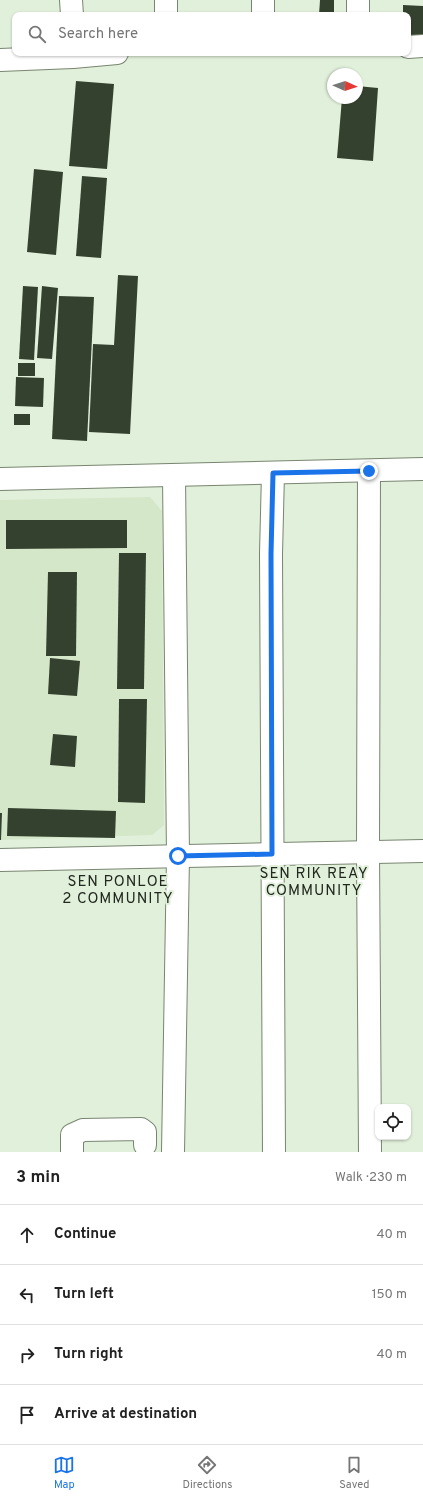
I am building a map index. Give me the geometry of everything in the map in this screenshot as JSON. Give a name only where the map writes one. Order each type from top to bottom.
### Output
[{"type":"street","points":[[71,0],[72,12]]},
{"type":"street","points":[[166,0],[166,12]]},
{"type":"street","points":[[263,0],[263,12]]},
{"type":"street","points":[[358,0],[358,12]]},
{"type":"street","points":[[411,47],[423,46]]},
{"type":"street","points":[[0,60],[58,56]]},
{"type":"street","points":[[0,478],[423,470]]},
{"type":"street","points":[[369,471],[368,852],[370,1152]]},
{"type":"street","points":[[273,473],[271,554],[274,1152]]},
{"type":"street","points":[[174,475],[178,856],[174,1152]]},
{"type":"street","points":[[0,860],[423,852]]},
{"type":"street","points":[[72,1152],[72,1135],[83,1130],[141,1129],[146,1132],[145,1145]]},
{"type":"shaded area","points":[[150,497],[162,511],[164,825],[152,835],[0,840],[0,500]]},
{"type":"building","points":[[320,0],[334,0],[334,12],[319,12]]},
{"type":"building","points":[[403,5],[423,6],[423,40],[411,39],[411,12],[403,12]]},
{"type":"building","points":[[76,81],[114,84],[107,169],[69,166]]},
{"type":"building","points":[[363,87],[378,88],[373,161],[337,158],[342,104],[363,104]]},
{"type":"building","points":[[34,169],[63,172],[56,255],[27,252]]},
{"type":"building","points":[[82,176],[107,178],[101,258],[76,256]]},
{"type":"building","points":[[118,275],[138,276],[130,434],[89,432],[93,344],[114,345]]},
{"type":"building","points":[[23,286],[38,287],[34,360],[19,359]]},
{"type":"building","points":[[42,286],[58,288],[52,359],[37,358]]},
{"type":"building","points":[[59,296],[94,297],[87,441],[52,439]]},
{"type":"building","points":[[18,363],[35,363],[35,376],[18,376]]},
{"type":"building","points":[[16,377],[44,378],[43,407],[15,406]]},
{"type":"building","points":[[14,414],[30,414],[30,425],[14,425]]},
{"type":"building","points":[[6,520],[127,520],[127,548],[6,549]]},
{"type":"building","points":[[119,553],[146,553],[144,689],[117,689]]},
{"type":"building","points":[[48,572],[77,572],[76,656],[46,656]]},
{"type":"building","points":[[50,658],[80,661],[77,696],[48,694]]},
{"type":"building","points":[[119,699],[147,699],[145,803],[118,802]]},
{"type":"building","points":[[53,734],[77,736],[75,767],[50,765]]},
{"type":"building","points":[[8,808],[116,811],[115,838],[7,836]]},
{"type":"building","points":[[0,813],[2,813],[1,840],[0,840]]},
{"type":"district","name":"SEN RIK REAY COMMUNITY","points":[[314,882]]},
{"type":"district","name":"SEN PONLOE 2 COMMUNITY","points":[[118,890]]},
{"type":"route","points":[[178,856],[272,854],[271,554],[273,473],[369,471]]}]
